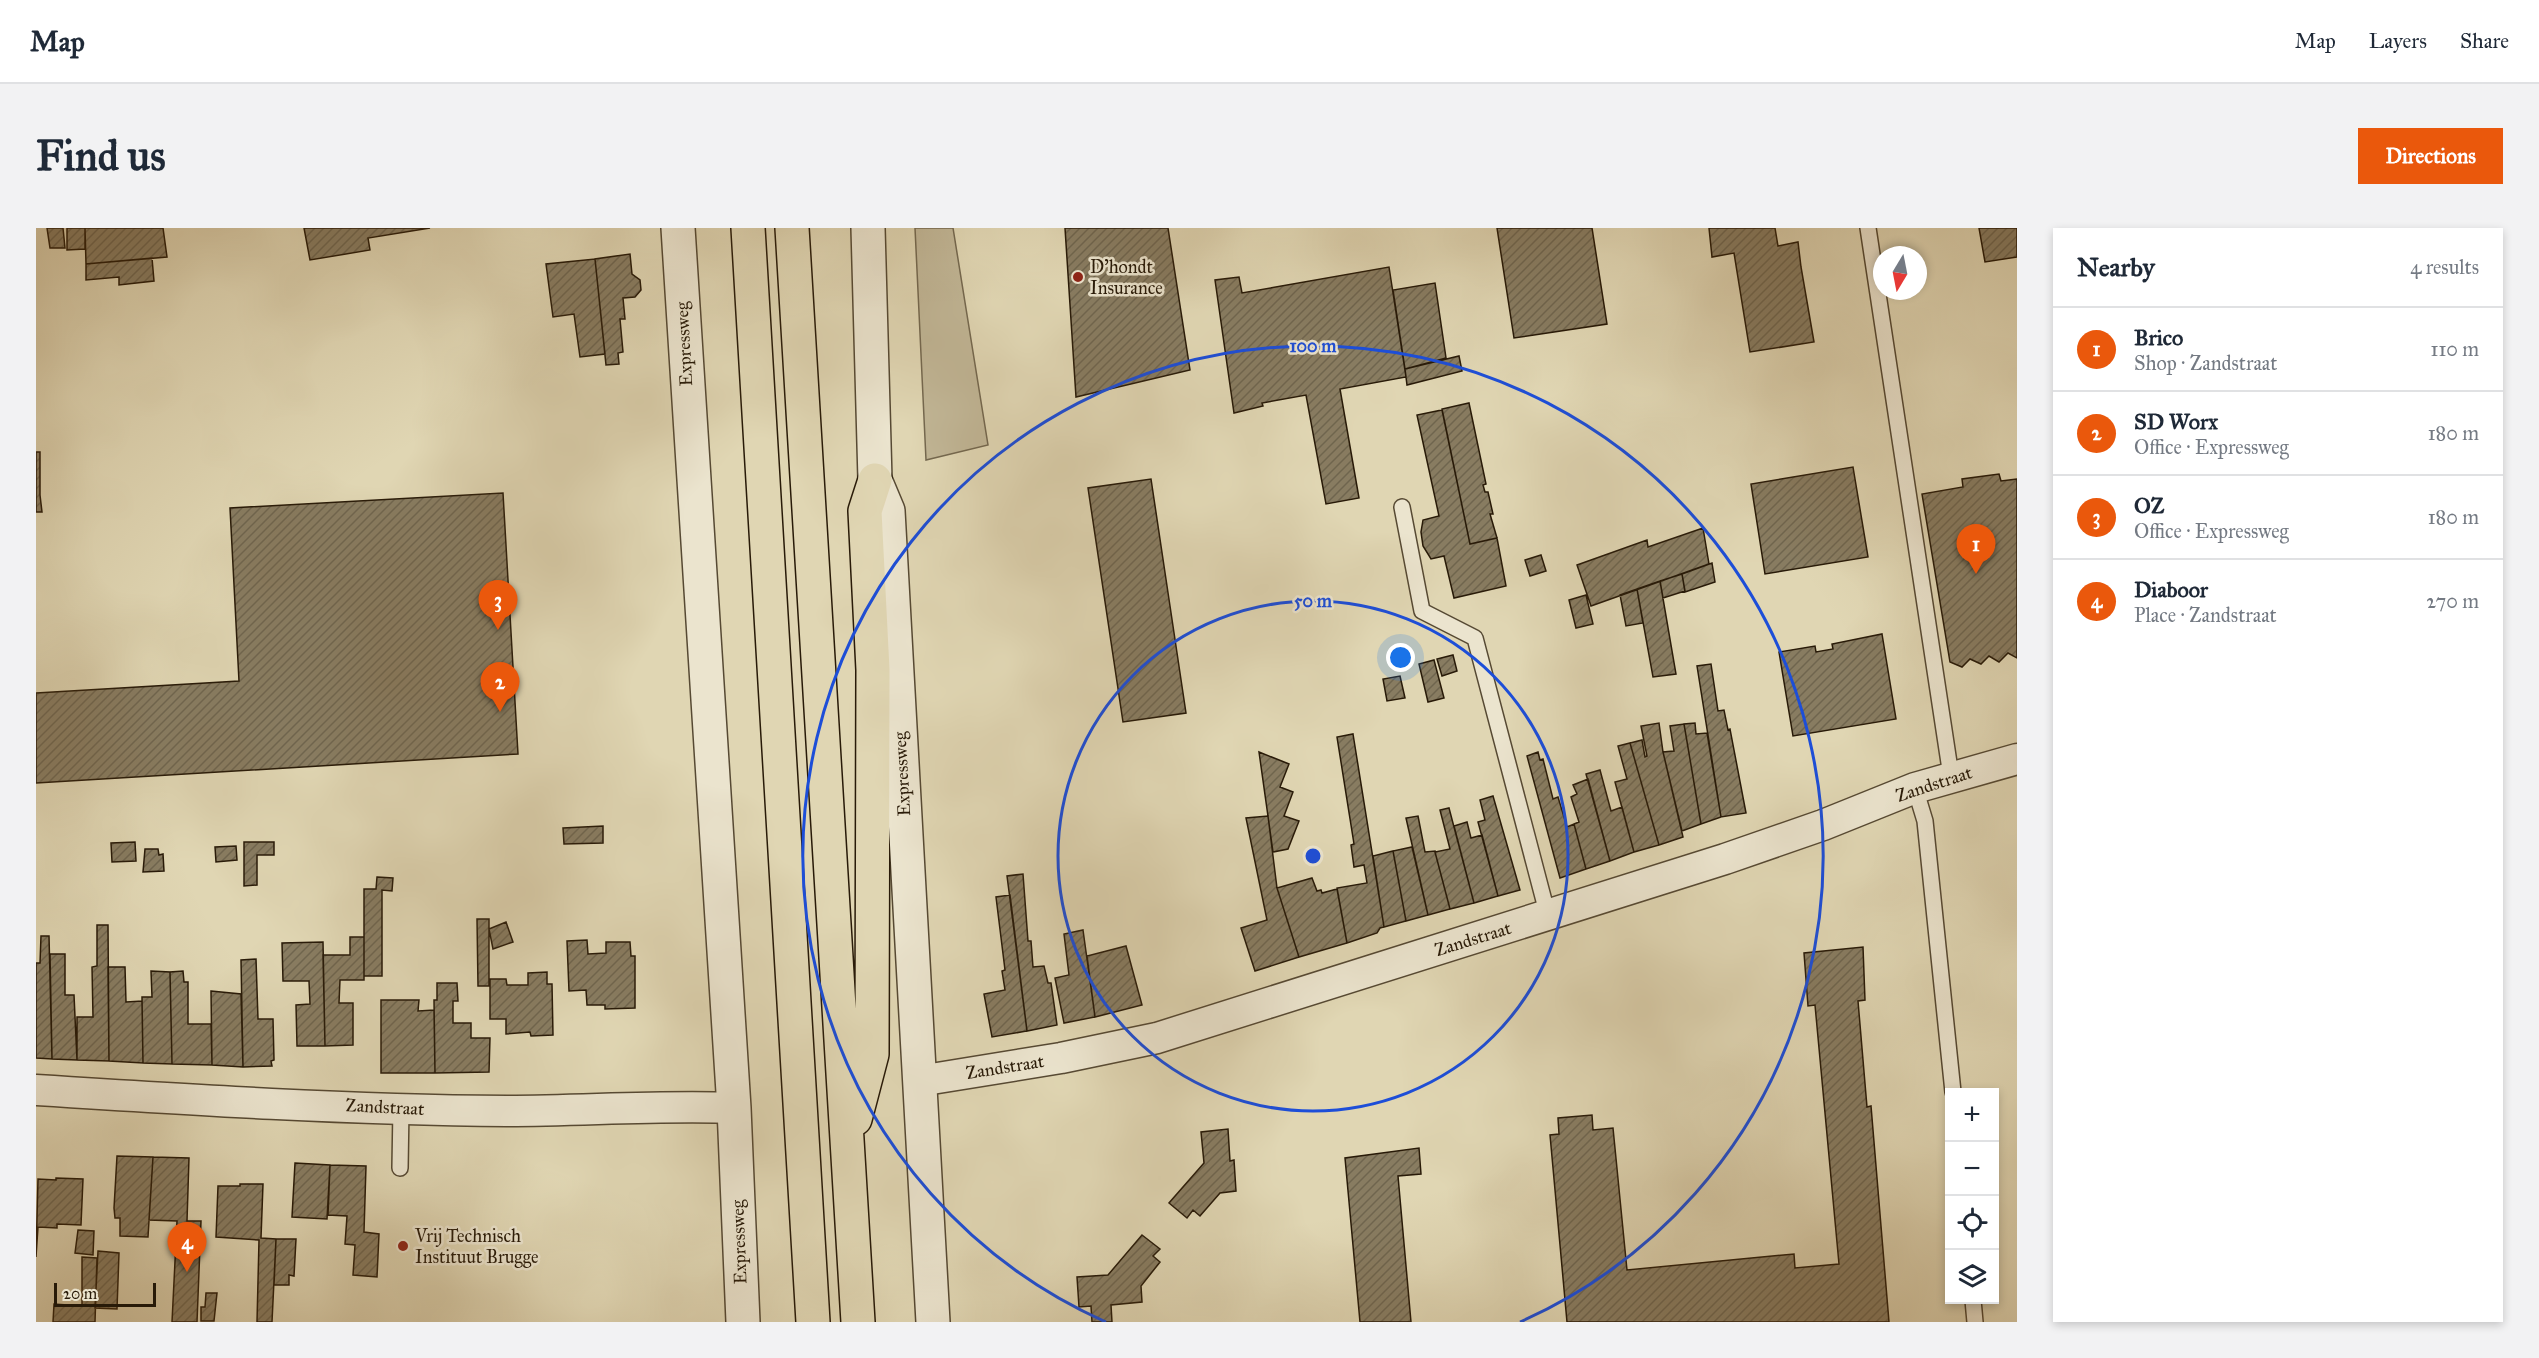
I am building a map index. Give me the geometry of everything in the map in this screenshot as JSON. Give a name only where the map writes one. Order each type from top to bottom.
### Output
[{"type":"highway","points":[[748,228],[813,1322]]},
{"type":"highway","points":[[792,228],[858,1322]]},
{"type":"highway","points":[[847,1150],[872,1054],[873,670],[865,511],[875,480]]},
{"type":"street","name":"Expressweg","points":[[678,228],[734,1108],[743,1322]]},
{"type":"street","name":"Expressweg","points":[[868,228],[875,480],[888,511],[933,1322]]},
{"type":"street","name":"Zandstraat","points":[[919,1081],[1061,1058],[1157,1038],[1548,916],[1787,838],[1915,788],[2017,759]]},
{"type":"street","name":"Zandstraat","points":[[36,1090],[156,1098],[509,1111],[734,1108]]},
{"type":"lane","points":[[1868,228],[1951,776]]},
{"type":"lane","points":[[1402,507],[1422,611],[1475,638],[1548,916]]},
{"type":"lane","points":[[1915,788],[1925,821],[1953,1088]]},
{"type":"lane","points":[[400,1168],[401,1108]]},
{"type":"lane","points":[[1973,1304],[1975,1322]]},
{"type":"shaded area","points":[[915,228],[953,228],[988,445],[926,460]]},
{"type":"building","points":[[47,228],[63,228],[65,248],[50,248]]},
{"type":"building","points":[[67,228],[85,228],[85,249],[67,250]]},
{"type":"building","points":[[85,228],[163,228],[167,257],[86,264]]},
{"type":"building","points":[[304,228],[430,228],[368,238],[370,250],[310,260]]},
{"type":"building","points":[[1065,228],[1168,228],[1190,370],[1076,397]]},
{"type":"building","points":[[1497,228],[1592,228],[1607,324],[1514,338]]},
{"type":"building","points":[[1709,228],[1775,228],[1778,246],[1798,242],[1814,342],[1750,352],[1734,253],[1712,257]]},
{"type":"building","points":[[1979,228],[2017,228],[2017,257],[1985,262]]},
{"type":"building","points":[[630,254],[632,274],[640,280],[641,290],[635,297],[623,298],[625,319],[620,319],[623,352],[618,353],[619,364],[606,365],[595,259]]},
{"type":"building","points":[[152,258],[154,281],[119,285],[119,277],[86,280],[86,264]]},
{"type":"building","points":[[595,259],[605,354],[580,357],[574,314],[553,317],[546,264]]},
{"type":"building","points":[[1389,267],[1406,377],[1340,389],[1359,498],[1326,504],[1306,395],[1262,403],[1263,406],[1234,413],[1215,280],[1239,277],[1242,293]]},
{"type":"building","points":[[1435,283],[1446,358],[1405,369],[1393,290]]},
{"type":"building","points":[[1459,356],[1462,371],[1407,385],[1405,369]]},
{"type":"building","points":[[1469,403],[1486,484],[1483,485],[1485,492],[1488,492],[1493,514],[1490,514],[1497,538],[1470,544],[1442,409]]},
{"type":"building","points":[[1442,410],[1470,544],[1497,538],[1506,586],[1454,598],[1444,556],[1431,559],[1423,546],[1421,532],[1423,520],[1439,516],[1417,415]]},
{"type":"building","points":[[36,452],[40,452],[42,512],[36,512]]},
{"type":"building","points":[[1853,467],[1868,557],[1765,574],[1751,484]]},
{"type":"building","points":[[1999,474],[2001,481],[2017,479],[2017,658],[2008,653],[1999,662],[1989,656],[1981,664],[1970,659],[1962,667],[1950,662],[1922,494],[1963,487],[1962,479]]},
{"type":"building","points":[[1151,479],[1186,713],[1123,722],[1088,488]]},
{"type":"building","points":[[503,493],[518,754],[36,783],[36,693],[239,681],[230,508]]},
{"type":"building","points":[[1703,528],[1709,564],[1591,606],[1577,565],[1647,540],[1648,547]]},
{"type":"building","points":[[1541,555],[1546,571],[1530,576],[1525,560]]},
{"type":"building","points":[[1712,563],[1715,582],[1685,592],[1682,574]]},
{"type":"building","points":[[1682,574],[1685,591],[1663,598],[1660,581]]},
{"type":"building","points":[[1660,581],[1676,674],[1653,677],[1637,589]]},
{"type":"building","points":[[1637,589],[1643,623],[1626,626],[1620,595]]},
{"type":"building","points":[[1586,595],[1593,624],[1576,628],[1569,600]]},
{"type":"building","points":[[1882,634],[1896,719],[1793,736],[1779,652],[1815,646],[1816,652],[1833,649],[1832,644]]},
{"type":"building","points":[[1453,655],[1457,671],[1442,676],[1437,659]]},
{"type":"building","points":[[1434,660],[1444,698],[1428,702],[1419,664]]},
{"type":"building","points":[[1711,664],[1718,711],[1724,710],[1728,730],[1730,729],[1746,813],[1721,817],[1697,666]]},
{"type":"building","points":[[1400,676],[1405,698],[1387,701],[1383,679]]},
{"type":"building","points":[[1659,723],[1663,752],[1683,837],[1659,845],[1630,743],[1642,740],[1645,757],[1647,756],[1641,726]]},
{"type":"building","points":[[1695,723],[1696,734],[1707,733],[1721,817],[1701,824],[1684,724]]},
{"type":"building","points":[[1684,724],[1701,824],[1682,831],[1663,752],[1674,751],[1670,726]]},
{"type":"building","points":[[1353,734],[1384,927],[1380,928],[1377,933],[1347,943],[1337,888],[1367,883],[1364,865],[1354,867],[1351,845],[1354,844],[1337,737]]},
{"type":"building","points":[[1630,743],[1659,845],[1634,852],[1615,782],[1627,779],[1618,746]]},
{"type":"building","points":[[1259,752],[1289,764],[1280,787],[1293,792],[1284,816],[1299,821],[1288,849],[1273,852]]},
{"type":"building","points":[[1538,752],[1540,760],[1543,759],[1553,799],[1558,797],[1567,827],[1574,824],[1586,869],[1560,878],[1527,756]]},
{"type":"building","points":[[1600,770],[1611,811],[1622,807],[1634,852],[1610,861],[1586,774]]},
{"type":"building","points":[[1588,779],[1610,861],[1586,869],[1574,824],[1579,822],[1571,797],[1577,794],[1573,785]]},
{"type":"building","points":[[1493,796],[1520,890],[1498,896],[1478,822],[1485,820],[1480,800]]},
{"type":"building","points":[[1449,808],[1474,903],[1450,909],[1435,852],[1450,849],[1440,810]]},
{"type":"building","points":[[1268,816],[1277,888],[1299,957],[1255,971],[1241,928],[1267,920],[1246,818]]},
{"type":"building","points":[[1418,816],[1425,852],[1435,851],[1450,909],[1428,915],[1406,818]]},
{"type":"building","points":[[1467,822],[1471,838],[1482,835],[1498,896],[1474,903],[1454,826]]},
{"type":"building","points":[[603,826],[603,843],[564,844],[563,828]]},
{"type":"building","points":[[135,842],[136,861],[112,862],[111,843]]},
{"type":"building","points":[[244,842],[274,842],[274,855],[257,855],[257,885],[244,886]]},
{"type":"building","points":[[236,846],[237,860],[216,862],[215,847]]},
{"type":"building","points":[[1412,847],[1428,915],[1406,921],[1393,851]]},
{"type":"building","points":[[145,849],[158,849],[159,855],[163,854],[164,871],[143,872]]},
{"type":"building","points":[[1393,851],[1406,921],[1384,927],[1373,856]]},
{"type":"building","points":[[1023,874],[1028,941],[1031,941],[1033,967],[1044,966],[1048,983],[1051,983],[1057,1025],[1027,1031],[1007,876]]},
{"type":"building","points":[[377,877],[393,878],[392,891],[382,890],[382,976],[364,976],[364,889],[376,889]]},
{"type":"building","points":[[1312,878],[1317,891],[1321,890],[1322,893],[1337,889],[1347,943],[1299,957],[1277,888]]},
{"type":"building","points":[[1010,895],[1027,1031],[992,1037],[984,994],[1005,990],[1002,971],[1005,970],[996,897]]},
{"type":"building","points":[[477,919],[489,919],[489,986],[478,986]]},
{"type":"building","points":[[506,922],[513,942],[493,949],[489,929]]},
{"type":"building","points":[[97,925],[108,925],[109,1061],[77,1060],[77,1017],[93,1017],[92,967],[97,966]]},
{"type":"building","points":[[1083,930],[1095,1017],[1064,1023],[1055,978],[1069,975],[1064,934]]},
{"type":"building","points":[[41,936],[49,936],[52,1059],[36,1058],[36,963],[40,963]]},
{"type":"building","points":[[350,937],[364,937],[364,980],[340,980],[339,1003],[353,1003],[353,1045],[325,1046],[323,955],[350,955]]},
{"type":"building","points":[[587,940],[588,954],[606,953],[606,942],[630,942],[631,956],[635,956],[635,1008],[605,1009],[605,1005],[587,1005],[586,990],[569,991],[567,941]]},
{"type":"building","points":[[323,942],[325,1046],[297,1046],[296,1005],[310,1004],[309,981],[283,981],[282,943]]},
{"type":"building","points":[[1126,946],[1142,1005],[1095,1017],[1087,956]]},
{"type":"building","points":[[1863,947],[1865,1000],[1858,1001],[1867,1107],[1871,1106],[1889,1322],[1567,1322],[1550,1135],[1559,1134],[1558,1118],[1592,1115],[1593,1130],[1613,1128],[1627,1270],[1794,1254],[1795,1268],[1839,1264],[1815,1005],[1808,1006],[1804,953]]},
{"type":"building","points":[[50,954],[65,954],[65,995],[74,995],[77,1060],[52,1059]]},
{"type":"building","points":[[256,959],[258,1019],[273,1019],[274,1060],[271,1061],[272,1066],[243,1067],[241,960]]},
{"type":"building","points":[[108,967],[125,967],[126,1002],[142,1001],[143,1063],[109,1061]]},
{"type":"building","points":[[151,971],[170,972],[172,1064],[143,1063],[142,997],[152,997]]},
{"type":"building","points":[[183,971],[184,982],[188,982],[188,1024],[211,1024],[212,1065],[172,1064],[170,972]]},
{"type":"building","points":[[547,972],[547,984],[552,984],[553,1035],[531,1036],[530,1032],[506,1034],[506,1019],[490,1019],[490,979],[506,979],[507,985],[528,985],[528,973]]},
{"type":"building","points":[[437,983],[457,983],[458,1001],[453,1001],[453,1023],[471,1023],[471,1038],[490,1038],[489,1072],[435,1073],[434,1000],[437,1000]]},
{"type":"building","points":[[211,991],[241,994],[243,1067],[212,1065]]},
{"type":"building","points":[[381,1000],[419,1000],[418,1011],[434,1010],[435,1073],[381,1073]]},
{"type":"building","points":[[1228,1129],[1230,1161],[1234,1160],[1236,1191],[1220,1193],[1200,1216],[1193,1210],[1187,1218],[1169,1203],[1204,1163],[1201,1132]]},
{"type":"building","points":[[1419,1148],[1421,1174],[1398,1176],[1411,1322],[1360,1322],[1345,1158]]},
{"type":"building","points":[[117,1156],[153,1157],[148,1237],[120,1236],[120,1218],[115,1218],[114,1208]]},
{"type":"building","points":[[153,1157],[189,1158],[187,1221],[201,1221],[197,1322],[172,1322],[177,1221],[149,1220]]},
{"type":"building","points":[[295,1163],[330,1165],[327,1219],[292,1217]]},
{"type":"building","points":[[330,1165],[366,1166],[364,1232],[379,1234],[377,1277],[353,1275],[355,1245],[345,1244],[347,1216],[328,1215]]},
{"type":"building","points":[[56,1178],[83,1179],[81,1225],[57,1224],[57,1228],[38,1227],[36,1257],[38,1179],[56,1180]]},
{"type":"building","points":[[240,1184],[263,1184],[261,1238],[276,1239],[272,1322],[257,1322],[259,1240],[216,1237],[218,1186],[240,1186]]},
{"type":"building","points":[[78,1230],[94,1231],[93,1255],[75,1253]]},
{"type":"building","points":[[1142,1235],[1160,1249],[1153,1256],[1160,1262],[1141,1286],[1142,1302],[1111,1305],[1112,1322],[1092,1322],[1091,1306],[1079,1307],[1077,1277],[1108,1275]]},
{"type":"building","points":[[276,1239],[296,1239],[294,1276],[289,1275],[289,1285],[274,1285]]},
{"type":"building","points":[[98,1251],[119,1253],[117,1309],[95,1308]]},
{"type":"building","points":[[82,1257],[97,1258],[95,1322],[53,1322],[54,1304],[82,1306]]},
{"type":"building","points":[[206,1293],[217,1293],[214,1321],[201,1321],[201,1307],[205,1307]]},
{"type":"place","name":"D'hondt Insurance","points":[[1078,277]]},
{"type":"place","name":"Brico","points":[[1976,574]]},
{"type":"place","name":"OZ","points":[[498,630]]},
{"type":"place","name":"SD Worx","points":[[500,712]]},
{"type":"place","name":"Vrij Technisch Instituut Brugge","points":[[403,1246]]},
{"type":"place","name":"Diaboor","points":[[187,1272]]}]
